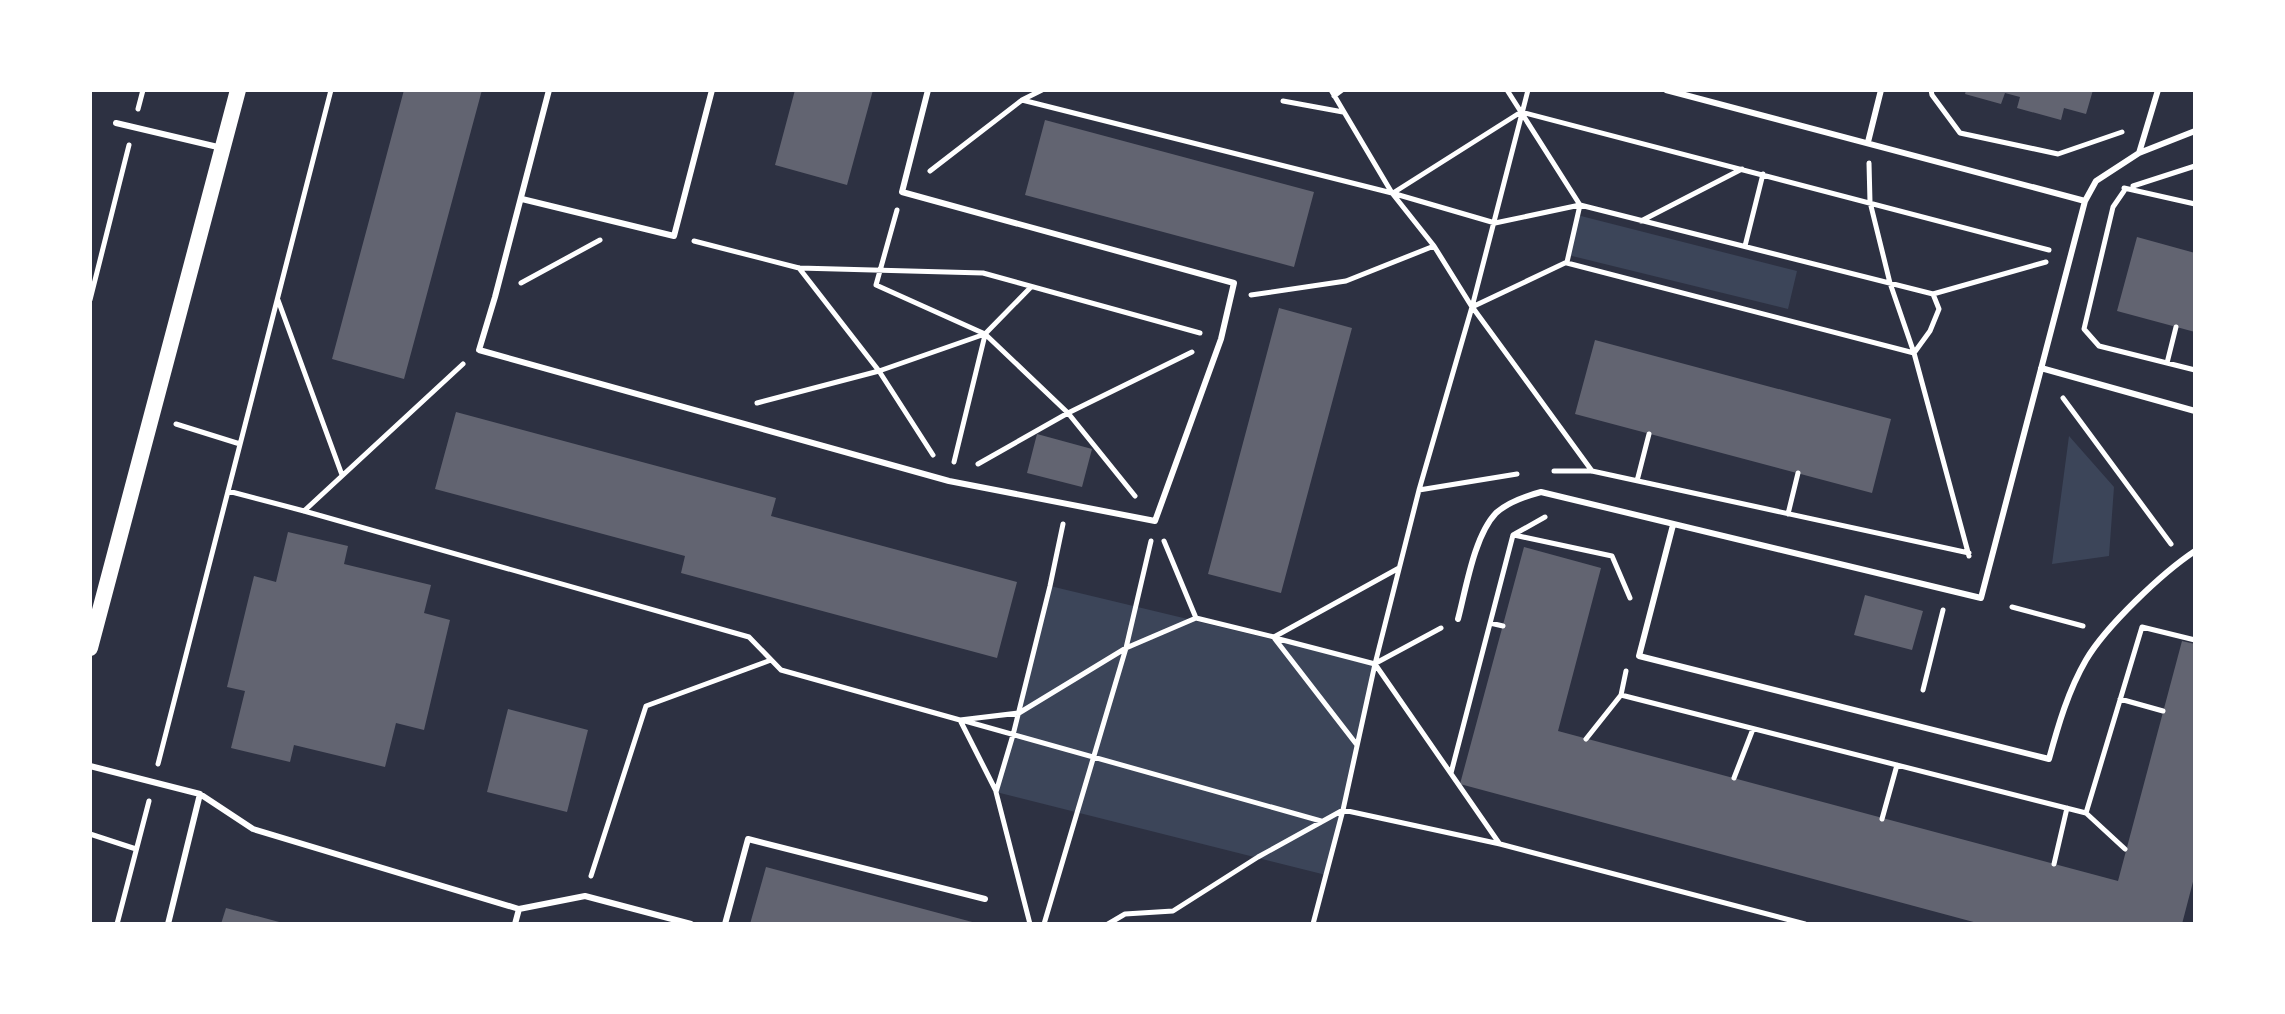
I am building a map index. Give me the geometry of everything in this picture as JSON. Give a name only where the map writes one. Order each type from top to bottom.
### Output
[{"type":"main road","points":[[90,648],[238,90]]},
{"type":"lane","points":[[549,90],[479,350],[949,481],[1155,521],[1221,339],[1234,283],[902,192],[928,90]]},
{"type":"lane","points":[[522,199],[674,236],[712,90]]},
{"type":"lane","points":[[1666,90],[2085,201]]},
{"type":"lane","points":[[1868,142],[1881,90]]},
{"type":"lane","points":[[2139,153],[2158,90]]},
{"type":"lane","points":[[116,123],[222,148]]},
{"type":"lane","points":[[1458,619],[1482,532],[1497,512],[1521,498],[1541,492],[1981,598],[2085,201],[2096,181],[2139,153],[2195,131]]},
{"type":"lane","points":[[2041,368],[2195,411]]},
{"type":"lane","points":[[1673,525],[1639,656],[2049,759],[2061,714],[2086,660],[2118,620],[2182,559],[2195,551]]},
{"type":"lane","points":[[90,766],[200,794],[253,829],[519,909],[585,896],[691,924]]},
{"type":"lane","points":[[168,924],[200,794]]},
{"type":"lane","points":[[725,924],[748,839],[985,899]]},
{"type":"lane","points":[[515,924],[519,909]]},
{"type":"path","points":[[90,300],[143,90]]},
{"type":"path","points":[[117,924],[331,90]]},
{"type":"path","points":[[1022,100],[1027,90]]},
{"type":"path","points":[[1042,90],[1022,100],[902,192],[876,285],[985,334],[1068,413],[1155,521],[1196,618]]},
{"type":"path","points":[[1342,90],[1333,93],[1392,193],[1434,246],[1472,307],[1592,471]]},
{"type":"path","points":[[1507,90],[1580,205],[1567,262]]},
{"type":"path","points":[[1313,924],[1419,490],[1495,223],[1528,90]]},
{"type":"path","points":[[1931,90],[1960,133],[2058,154],[2149,123]]},
{"type":"path","points":[[1022,100],[1392,193],[1495,223],[1580,205],[1933,294],[2070,255]]},
{"type":"path","points":[[1283,101],[1344,112]]},
{"type":"path","points":[[1392,193],[1521,112],[2070,255]]},
{"type":"path","points":[[1868,142],[1870,202],[1890,283],[1914,353],[1981,598]]},
{"type":"path","points":[[2195,166],[2126,188],[2113,207],[2084,329],[2099,346],[2195,370]]},
{"type":"path","points":[[1640,221],[1742,169]]},
{"type":"path","points":[[1745,246],[1763,174]]},
{"type":"path","points":[[2096,181],[2195,204]]},
{"type":"path","points":[[495,297],[627,225]]},
{"type":"path","points":[[674,236],[799,268],[983,273],[1221,339]]},
{"type":"path","points":[[1230,298],[1346,281],[1434,246]]},
{"type":"path","points":[[1472,307],[1567,262],[1914,353]]},
{"type":"path","points":[[799,268],[879,371],[949,481]]},
{"type":"path","points":[[714,415],[879,371],[985,334],[1031,287]]},
{"type":"path","points":[[1914,353],[1930,331],[1939,309],[1933,294]]},
{"type":"path","points":[[277,299],[342,475]]},
{"type":"path","points":[[2167,363],[2176,327]]},
{"type":"path","points":[[949,481],[985,334]]},
{"type":"path","points":[[949,481],[1068,413],[1221,339]]},
{"type":"path","points":[[304,511],[479,350]]},
{"type":"path","points":[[2041,368],[2182,559]]},
{"type":"path","points":[[151,416],[240,444]]},
{"type":"path","points":[[1637,481],[1649,434]]},
{"type":"path","points":[[1553,471],[1592,471],[1969,553]]},
{"type":"path","points":[[1419,490],[1525,473]]},
{"type":"path","points":[[1788,514],[1798,473]]},
{"type":"path","points":[[228,491],[749,637],[781,670],[1322,821]]},
{"type":"path","points":[[996,792],[1019,713],[1067,504]]},
{"type":"path","points":[[1451,773],[1513,535],[1545,517],[1560,514]]},
{"type":"path","points":[[1044,924],[1126,648],[1155,521]]},
{"type":"path","points":[[1513,535],[1612,556],[1634,607]]},
{"type":"path","points":[[1274,637],[1399,568]]},
{"type":"path","points":[[1923,690],[1949,590]]},
{"type":"path","points":[[2012,607],[2083,626]]},
{"type":"path","points":[[960,720],[1019,713],[1126,648],[1196,618],[1375,664],[1500,844]]},
{"type":"path","points":[[1375,664],[1458,619]]},
{"type":"path","points":[[1490,623],[1503,626]]},
{"type":"path","points":[[1274,637],[1357,746]]},
{"type":"path","points":[[585,896],[646,706],[771,660]]},
{"type":"path","points":[[1586,739],[1621,695]]},
{"type":"path","points":[[2120,699],[2163,711]]},
{"type":"path","points":[[960,720],[996,792],[1030,924]]},
{"type":"path","points":[[1734,778],[1753,729]]},
{"type":"path","points":[[1882,819],[1897,765]]},
{"type":"path","points":[[2054,864],[2067,808]]},
{"type":"path","points":[[1108,924],[1125,914],[1173,911],[1258,857],[1343,810],[1500,844],[1805,924]]},
{"type":"path","points":[[2086,813],[2125,849]]},
{"type":"path","points":[[90,834],[136,849]]},
{"type":"shaded area","points":[[1577,215],[1797,271],[1788,309],[1568,255]]},
{"type":"shaded area","points":[[2069,436],[2114,487],[2109,556],[2052,564]]},
{"type":"shaded area","points":[[1050,586],[1375,664],[1326,875],[996,792]]},
{"type":"building","points":[[404,90],[482,90],[404,379],[332,359]]},
{"type":"building","points":[[795,90],[873,90],[847,185],[775,165]]},
{"type":"building","points":[[1966,90],[2093,90],[2086,114],[2064,108],[2061,120],[2017,108],[2020,97],[2005,93],[2001,104],[1965,94]]},
{"type":"building","points":[[1045,120],[1314,192],[1294,267],[1025,195]]},
{"type":"building","points":[[2137,237],[2195,253],[2195,332],[2117,311]]},
{"type":"building","points":[[1279,308],[1352,328],[1281,593],[1208,574]]},
{"type":"building","points":[[1595,340],[1891,419],[1872,493],[1575,414]]},
{"type":"building","points":[[456,412],[776,498],[771,516],[1017,582],[997,658],[681,573],[685,556],[435,489]]},
{"type":"building","points":[[1037,434],[1092,449],[1082,487],[1027,473]]},
{"type":"building","points":[[288,532],[348,546],[344,564],[431,585],[424,613],[450,620],[424,730],[396,723],[385,767],[294,745],[290,762],[231,748],[245,691],[227,687],[254,576],[276,582]]},
{"type":"building","points":[[1524,547],[1601,568],[1558,731],[2118,881],[2182,641],[2195,644],[2195,874],[2182,924],[1981,924],[1460,784]]},
{"type":"building","points":[[1865,595],[1923,611],[1912,650],[1854,635]]},
{"type":"building","points":[[508,709],[588,730],[567,812],[487,792]]},
{"type":"building","points":[[766,867],[976,923],[976,924],[750,924]]},
{"type":"building","points":[[226,908],[283,923],[283,924],[221,924]]}]
